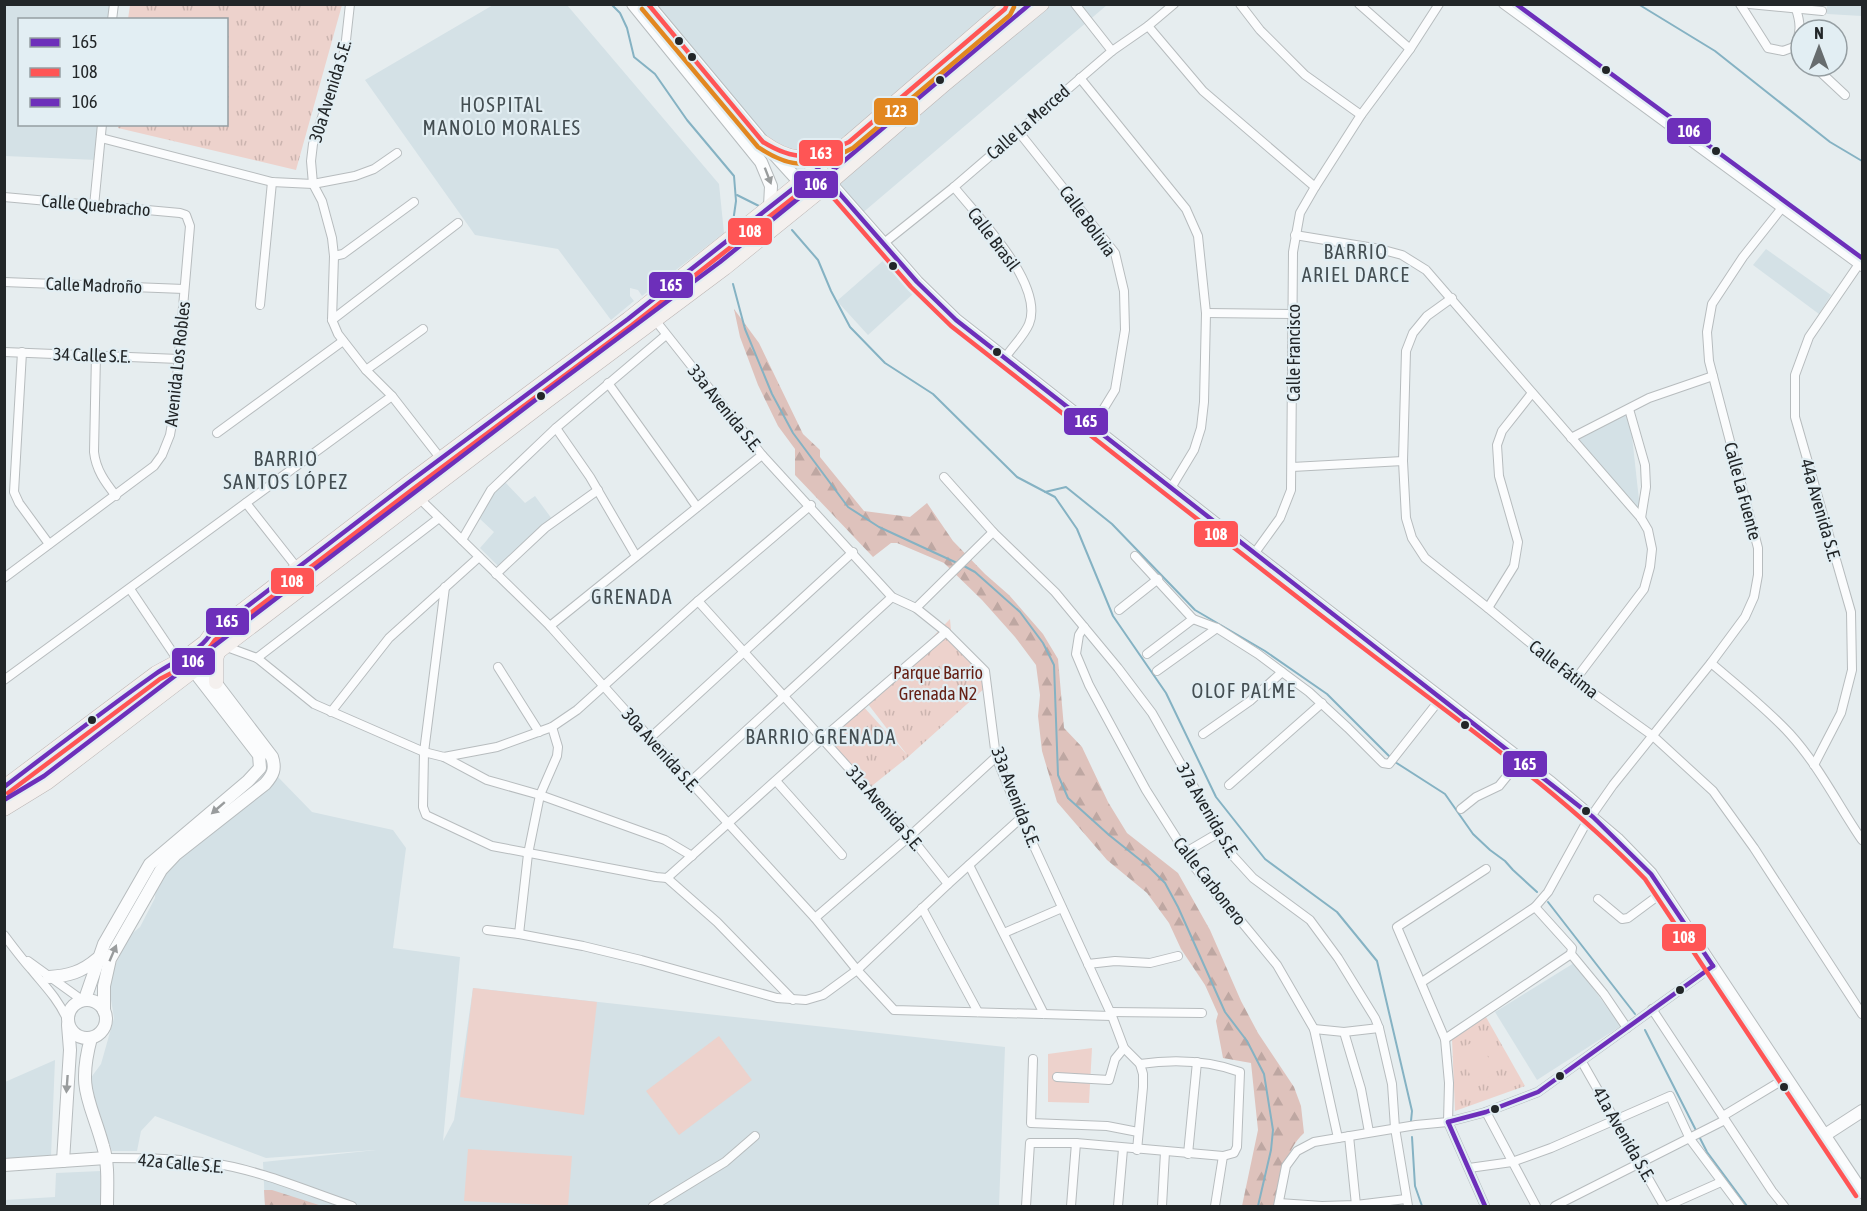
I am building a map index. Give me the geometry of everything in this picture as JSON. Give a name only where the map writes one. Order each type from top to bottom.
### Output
[{"type":"main road","points":[[4,787],[156,674],[205,642],[210,635],[644,306],[800,183],[1009,4]]},
{"type":"main road","points":[[4,809],[48,782],[221,648],[745,252],[1042,4]]},
{"type":"main road","points":[[764,142],[782,155],[800,159],[819,155],[849,142]]},
{"type":"main road","points":[[216,682],[216,659],[221,648]]},
{"type":"street","name":"30a Avenida S.E.","points":[[350,4],[345,49],[313,144],[311,161],[313,184],[325,212],[332,238],[334,255],[332,320],[343,342],[392,396],[441,459]]},
{"type":"street","points":[[633,4],[761,162],[771,186],[770,206]]},
{"type":"street","points":[[648,4],[813,197]]},
{"type":"street","points":[[1075,4],[1112,51]]},
{"type":"street","name":"Calle La Merced","points":[[884,243],[954,187],[1112,51],[1148,26],[1174,4]]},
{"type":"street","points":[[1240,4],[1260,30],[1305,75],[1361,115]]},
{"type":"street","points":[[1359,4],[1410,49]]},
{"type":"street","name":"Calle Francisco","points":[[1254,554],[1280,518],[1291,490],[1295,235],[1300,213],[1361,115],[1410,49],[1438,4]]},
{"type":"street","points":[[1503,4],[1861,266]]},
{"type":"street","points":[[1740,4],[1768,48],[1783,51],[1789,49]]},
{"type":"street","points":[[1749,4],[1822,11]]},
{"type":"street","points":[[1796,9],[1799,18]]},
{"type":"street","points":[[1148,26],[1203,91],[1315,187]]},
{"type":"street","points":[[1080,78],[1186,209],[1198,236],[1206,313],[1204,402],[1201,428],[1194,450],[1171,488]]},
{"type":"street","points":[[1827,78],[1845,95]]},
{"type":"street","points":[[94,206],[102,126]]},
{"type":"street","name":"Calle Bolivia","points":[[1018,131],[1116,253],[1124,291],[1125,330],[1115,390],[1092,426]]},
{"type":"street","points":[[101,138],[272,182],[313,184],[355,176],[374,169],[397,153]]},
{"type":"street","points":[[818,168],[917,282],[956,320],[1593,817],[1617,839],[1651,874],[1863,1192]]},
{"type":"street","points":[[260,305],[272,182]]},
{"type":"street","name":"Calle Brasil","points":[[954,187],[1015,262],[1030,293],[1029,323],[1005,358]]},
{"type":"street","name":"Calle Quebracho","points":[[4,197],[186,215]]},
{"type":"street","points":[[334,255],[344,254],[414,202]]},
{"type":"street","name":"Calle La Fuente","points":[[1422,982],[1535,907],[1548,892],[1585,825],[1593,817],[1613,785],[1745,617],[1754,597],[1758,575],[1758,548],[1709,362],[1707,332],[1712,304],[1743,257],[1781,209]]},
{"type":"street","name":"Avenida Los Robles","points":[[4,578],[116,496],[154,466],[162,455],[170,435],[174,412],[190,225],[186,215]]},
{"type":"street","points":[[332,320],[458,223]]},
{"type":"street","points":[[1295,235],[1380,249],[1402,255],[1426,270],[1641,518],[1648,530],[1652,549],[1644,589],[1575,680]]},
{"type":"street","name":"44a Avenida S.E.","points":[[1814,765],[1841,713],[1852,670],[1851,612],[1795,417],[1795,375],[1809,337],[1861,266]]},
{"type":"street","name":"Calle Madroño","points":[[4,282],[184,289]]},
{"type":"street","name":"Calle Fátima","points":[[1452,298],[1427,316],[1413,333],[1406,351],[1403,461],[1406,518],[1412,538],[1425,558],[1575,680],[1653,736],[1713,791],[1754,848],[1863,1014]]},
{"type":"street","name":"33a Avenida S.E.","points":[[644,306],[762,455],[892,597],[916,608],[946,632],[985,671],[996,757],[1124,1048],[1140,1064]]},
{"type":"street","points":[[1206,313],[1293,314]]},
{"type":"street","points":[[366,370],[423,329]]},
{"type":"street","points":[[462,540],[490,490],[556,428],[666,335]]},
{"type":"street","points":[[217,433],[343,342]]},
{"type":"street","name":"34 Calle S.E.","points":[[4,352],[179,359]]},
{"type":"street","points":[[22,352],[14,492],[19,503],[48,544]]},
{"type":"street","points":[[96,354],[95,458],[100,474],[116,496]]},
{"type":"street","points":[[1571,438],[1649,398],[1713,376]]},
{"type":"street","points":[[608,383],[697,507]]},
{"type":"street","points":[[1488,608],[1514,566],[1518,542],[1499,476],[1497,445],[1502,431],[1532,393]]},
{"type":"street","points":[[4,680],[392,396]]},
{"type":"street","points":[[1629,409],[1645,465],[1646,488],[1641,518]]},
{"type":"street","points":[[556,428],[598,490],[636,556]]},
{"type":"street","points":[[550,626],[762,455]]},
{"type":"street","points":[[1292,467],[1403,461]]},
{"type":"street","name":"37a Avenida S.E.","points":[[944,477],[993,532],[1055,592],[1084,627],[1152,713],[1233,855],[1253,878],[1310,920],[1351,978],[1379,1028],[1392,1083],[1395,1128],[1407,1203]]},
{"type":"street","points":[[496,574],[545,528],[598,490]]},
{"type":"street","name":"30a Avenida S.E.","points":[[419,498],[550,626],[815,918],[857,970],[894,1010],[978,1012]]},
{"type":"street","points":[[246,503],[297,569]]},
{"type":"street","points":[[444,757],[497,747],[552,727],[577,710],[699,601],[811,506]]},
{"type":"street","points":[[257,658],[440,518]]},
{"type":"street","points":[[916,608],[993,532]]},
{"type":"street","points":[[650,738],[853,552]]},
{"type":"street","points":[[1135,556],[1193,619],[1217,628],[1282,672],[1322,704],[1383,764],[1389,764],[1441,698]]},
{"type":"street","points":[[331,712],[389,638],[479,557]]},
{"type":"street","points":[[1119,610],[1158,579]]},
{"type":"street","points":[[445,587],[424,752],[423,807],[426,815],[482,842],[528,854],[667,878],[717,922],[793,1000]]},
{"type":"street","points":[[107,1206],[106,1158],[84,1082],[91,1038],[102,1030],[106,1023],[104,986],[110,959],[161,870],[176,854],[265,784],[273,774],[275,765],[216,682],[184,655],[129,589]]},
{"type":"street","points":[[690,782],[892,597]]},
{"type":"street","name":"31a Avenida S.E.","points":[[699,601],[910,836],[948,884]]},
{"type":"street","points":[[1147,654],[1193,619]]},
{"type":"street","name":"Calle Carbonero","points":[[1084,627],[1079,635],[1076,654],[1089,685],[1146,790],[1186,852],[1224,904],[1277,965],[1314,1029],[1338,1138]]},
{"type":"street","points":[[1157,671],[1217,628]]},
{"type":"street","points":[[667,878],[823,738],[946,632]]},
{"type":"street","points":[[221,648],[257,658],[314,704],[331,712],[424,752],[444,757],[487,780],[540,795],[665,840],[692,855]]},
{"type":"street","points":[[1711,663],[1765,709],[1790,734],[1814,765],[1861,836]]},
{"type":"street","points":[[63,1161],[70,1050],[68,1022],[71,1007],[83,1000],[111,930],[150,864],[240,788],[260,768],[259,755],[197,667]]},
{"type":"street","points":[[498,667],[539,732]]},
{"type":"street","points":[[1203,734],[1250,701],[1282,672]]},
{"type":"street","points":[[1229,785],[1322,704]]},
{"type":"street","points":[[519,934],[528,854],[540,795],[557,756],[558,747],[552,727]]},
{"type":"street","points":[[815,918],[910,836],[996,757]]},
{"type":"street","points":[[1461,809],[1476,796],[1495,790],[1520,760]]},
{"type":"street","points":[[776,781],[842,855]]},
{"type":"street","points":[[487,930],[583,946],[777,998],[806,1000],[822,995],[857,970],[1021,818]]},
{"type":"street","points":[[1186,852],[1220,832]]},
{"type":"street","points":[[969,865],[1044,1014]]},
{"type":"street","points":[[1485,1206],[1448,1122],[1449,1083],[1445,1039],[1397,927],[1486,869]]},
{"type":"street","points":[[1598,899],[1622,920],[1663,892]]},
{"type":"street","points":[[1445,1039],[1571,954],[1572,948],[1535,907]]},
{"type":"street","points":[[922,908],[978,1012],[1202,1013]]},
{"type":"street","points":[[1004,933],[1062,908]]},
{"type":"street","points":[[4,935],[23,957],[49,977],[83,1000],[96,1002],[104,1011]]},
{"type":"street","points":[[1571,954],[1604,994],[1627,1028]]},
{"type":"street","points":[[1089,964],[1116,961],[1150,963],[1178,956]]},
{"type":"street","points":[[23,957],[62,1006],[77,1036],[91,1038]]},
{"type":"street","points":[[49,977],[75,974],[87,968],[98,958]]},
{"type":"street","points":[[1407,1203],[1278,1205],[1286,1166],[1297,1151],[1314,1142],[1395,1128],[1448,1122],[1486,1112],[1538,1092],[1713,966]]},
{"type":"street","points":[[1652,1009],[1784,1206]]},
{"type":"street","points":[[1314,1029],[1344,1032],[1379,1028]]},
{"type":"street","points":[[1344,1032],[1361,1089],[1369,1132]]},
{"type":"street","points":[[1058,1077],[1109,1080],[1115,1059],[1124,1048]]},
{"type":"street","points":[[1033,1059],[1031,1123],[1107,1126],[1138,1132]]},
{"type":"street","points":[[1026,1206],[1030,1143],[1076,1143],[1123,1149],[1188,1154],[1223,1156],[1234,1153],[1237,1148],[1240,1072],[1219,1064],[1197,1062],[1171,1060],[1140,1064],[1143,1087],[1137,1150]]},
{"type":"street","points":[[1188,1154],[1197,1062]]},
{"type":"street","name":"41a Avenida S.E.","points":[[1582,1062],[1666,1206]]},
{"type":"street","points":[[1555,1206],[1690,1139],[1786,1078]]},
{"type":"street","points":[[1469,1168],[1512,1162],[1551,1148],[1670,1096],[1690,1139],[1740,1206]]},
{"type":"street","points":[[1825,1135],[1863,1111]]},
{"type":"street","points":[[1486,1112],[1536,1206]]},
{"type":"street","points":[[654,1206],[725,1162],[755,1136]]},
{"type":"street","points":[[1349,1136],[1356,1205]]},
{"type":"street","points":[[1071,1206],[1076,1143]]},
{"type":"street","points":[[1118,1206],[1123,1149]]},
{"type":"street","points":[[1162,1206],[1165,1152]]},
{"type":"street","points":[[1215,1206],[1223,1156]]},
{"type":"street","name":"42a Calle S.E.","points":[[4,1165],[106,1158],[176,1159],[214,1163],[261,1175],[352,1206]]},
{"type":"street","points":[[1666,1206],[1721,1182]]},
{"type":"shaded area","points":[[5,5],[110,5],[109,18],[18,18],[18,126],[99,126],[97,160],[5,156]]},
{"type":"shaded area","points":[[493,5],[567,5],[719,184],[724,233],[642,296],[638,290],[630,288],[630,296],[634,301],[611,320],[558,249],[475,235],[365,80]]},
{"type":"shaded area","points":[[648,5],[1107,5],[860,215],[818,169],[800,183]]},
{"type":"shaded area","points":[[1827,5],[1862,5],[1862,16],[1827,14]]},
{"type":"shaded area","points":[[1766,249],[1831,295],[1819,314],[1753,265]]},
{"type":"shaded area","points":[[885,259],[915,292],[868,335],[837,301]]},
{"type":"shaded area","points":[[1629,409],[1641,518],[1571,438]]},
{"type":"shaded area","points":[[505,482],[525,503],[535,496],[552,519],[498,566],[480,548],[494,532],[480,519],[495,490]]},
{"type":"shaded area","points":[[278,777],[312,812],[393,830],[406,848],[393,948],[460,957],[443,1141],[454,1120],[473,988],[1005,1047],[999,1206],[265,1206],[263,1162],[376,1150],[266,1158],[155,1116],[141,1131],[137,1151],[112,1151],[87,1083],[101,1064],[114,1018],[108,981],[129,936],[140,927],[155,898],[156,882],[172,862]]},
{"type":"shaded area","points":[[1574,963],[1621,1026],[1537,1080],[1495,1012]]},
{"type":"shaded area","points":[[55,1060],[51,1156],[5,1159],[5,1082]]},
{"type":"shaded area","points":[[101,1171],[101,1206],[5,1206],[5,1200],[55,1197],[56,1173]]},
{"type":"green space","points":[[130,5],[342,5],[296,170],[118,128],[118,126],[228,126],[228,18],[128,18]]},
{"type":"green space","points":[[734,309],[759,343],[803,434],[820,450],[820,457],[864,511],[910,517],[927,503],[953,541],[1009,595],[1043,634],[1058,659],[1064,728],[1082,747],[1108,802],[1127,833],[1178,873],[1210,930],[1241,1001],[1258,1033],[1294,1087],[1301,1106],[1304,1133],[1297,1140],[1288,1157],[1278,1206],[1242,1206],[1258,1130],[1251,1063],[1223,1058],[1216,1021],[1218,1014],[1205,985],[1181,949],[1169,923],[1147,893],[1107,860],[1057,802],[1042,751],[1038,716],[1040,695],[1036,665],[982,600],[944,563],[897,543],[891,543],[873,557],[795,475],[795,449],[778,426],[758,385],[740,337]]},
{"type":"green space","name":"Parque Barrio Grenada N2","points":[[950,619],[951,630],[986,687],[908,757],[868,789],[823,738],[862,705],[908,756],[868,704]]},
{"type":"green space","points":[[473,988],[597,1002],[584,1115],[460,1097]]},
{"type":"green space","points":[[1486,1017],[1525,1086],[1455,1111],[1452,1039]]},
{"type":"green space","points":[[719,1036],[752,1080],[679,1135],[646,1091]]},
{"type":"green space","points":[[1479,1039],[1496,1073],[1475,1084],[1457,1050]]},
{"type":"green space","points":[[1092,1048],[1089,1103],[1048,1102],[1048,1054]]},
{"type":"green space","points":[[468,1149],[572,1156],[568,1206],[464,1201]]},
{"type":"green space","points":[[264,1190],[272,1190],[322,1206],[265,1206]]},
{"type":"waterway","points":[[611,4],[620,13],[627,28],[634,57],[655,74],[687,120],[734,176],[736,201],[732,229]]},
{"type":"waterway","points":[[1638,4],[1715,51],[1830,142],[1862,161]]},
{"type":"waterway","points":[[737,195],[759,206]]},
{"type":"waterway","points":[[792,230],[818,260],[850,327],[885,363],[933,394],[1017,477],[1055,497],[1077,529],[1113,616],[1166,693],[1216,797],[1265,859],[1337,912],[1377,961],[1412,1111],[1411,1121]]},
{"type":"waterway","points":[[733,284],[745,329],[772,394],[793,433],[848,507],[879,527],[957,563]]},
{"type":"waterway","points":[[1045,492],[1066,487],[1112,524],[1195,610],[1265,651],[1327,694],[1391,758]]},
{"type":"waterway","points":[[962,565],[975,572],[1020,612],[1043,643],[1054,665],[1058,775],[1068,798],[1165,883],[1225,1012],[1247,1041],[1264,1074],[1273,1130],[1271,1150],[1258,1206]]},
{"type":"waterway","points":[[1395,762],[1445,794],[1473,834],[1537,892]]},
{"type":"waterway","points":[[1548,902],[1635,1014]]},
{"type":"waterway","points":[[1645,1030],[1707,1152],[1747,1206]]},
{"type":"waterway","points":[[1412,1137],[1415,1186],[1422,1206]]},
{"type":"transit line","name":"163","points":[[648,4],[763,142],[786,153],[806,156],[826,152],[849,142],[1005,9],[1007,4]]},
{"type":"transit line","name":"106","points":[[4,800],[44,776],[542,395],[720,262],[825,177],[1030,4]]},
{"type":"transit line","name":"106","points":[[1516,4],[1862,258]]},
{"type":"transit line","name":"123","points":[[642,9],[758,147],[783,160],[805,164],[816,163],[853,148],[1010,15],[1014,7]]},
{"type":"transit line","name":"165","points":[[4,787],[161,670],[198,648],[210,635],[408,483],[628,319],[818,169],[917,282],[956,320],[1593,817],[1651,874],[1713,966]]},
{"type":"transit line","name":"108","points":[[8,793],[160,679],[189,664],[215,640],[632,325],[817,179],[911,287],[951,326],[1310,607],[1508,758],[1578,816],[1645,879],[1856,1196]]},
{"type":"transit line","name":"165","points":[[1448,1122],[1486,1112],[1538,1092],[1713,966]]},
{"type":"transit line","name":"165","points":[[1448,1122],[1485,1206]]},
{"type":"district","name":"HOSPITAL MANOLO MORALES","points":[[502,116]]},
{"type":"district","name":"BARRIO ARIEL DARCE","points":[[1356,262]]},
{"type":"district","name":"BARRIO SANTOS LÓPEZ","points":[[286,470]]},
{"type":"district","name":"GRENADA","points":[[632,596]]},
{"type":"district","name":"OLOF PALME","points":[[1244,690]]},
{"type":"district","name":"BARRIO GRENADA","points":[[821,736]]}]
